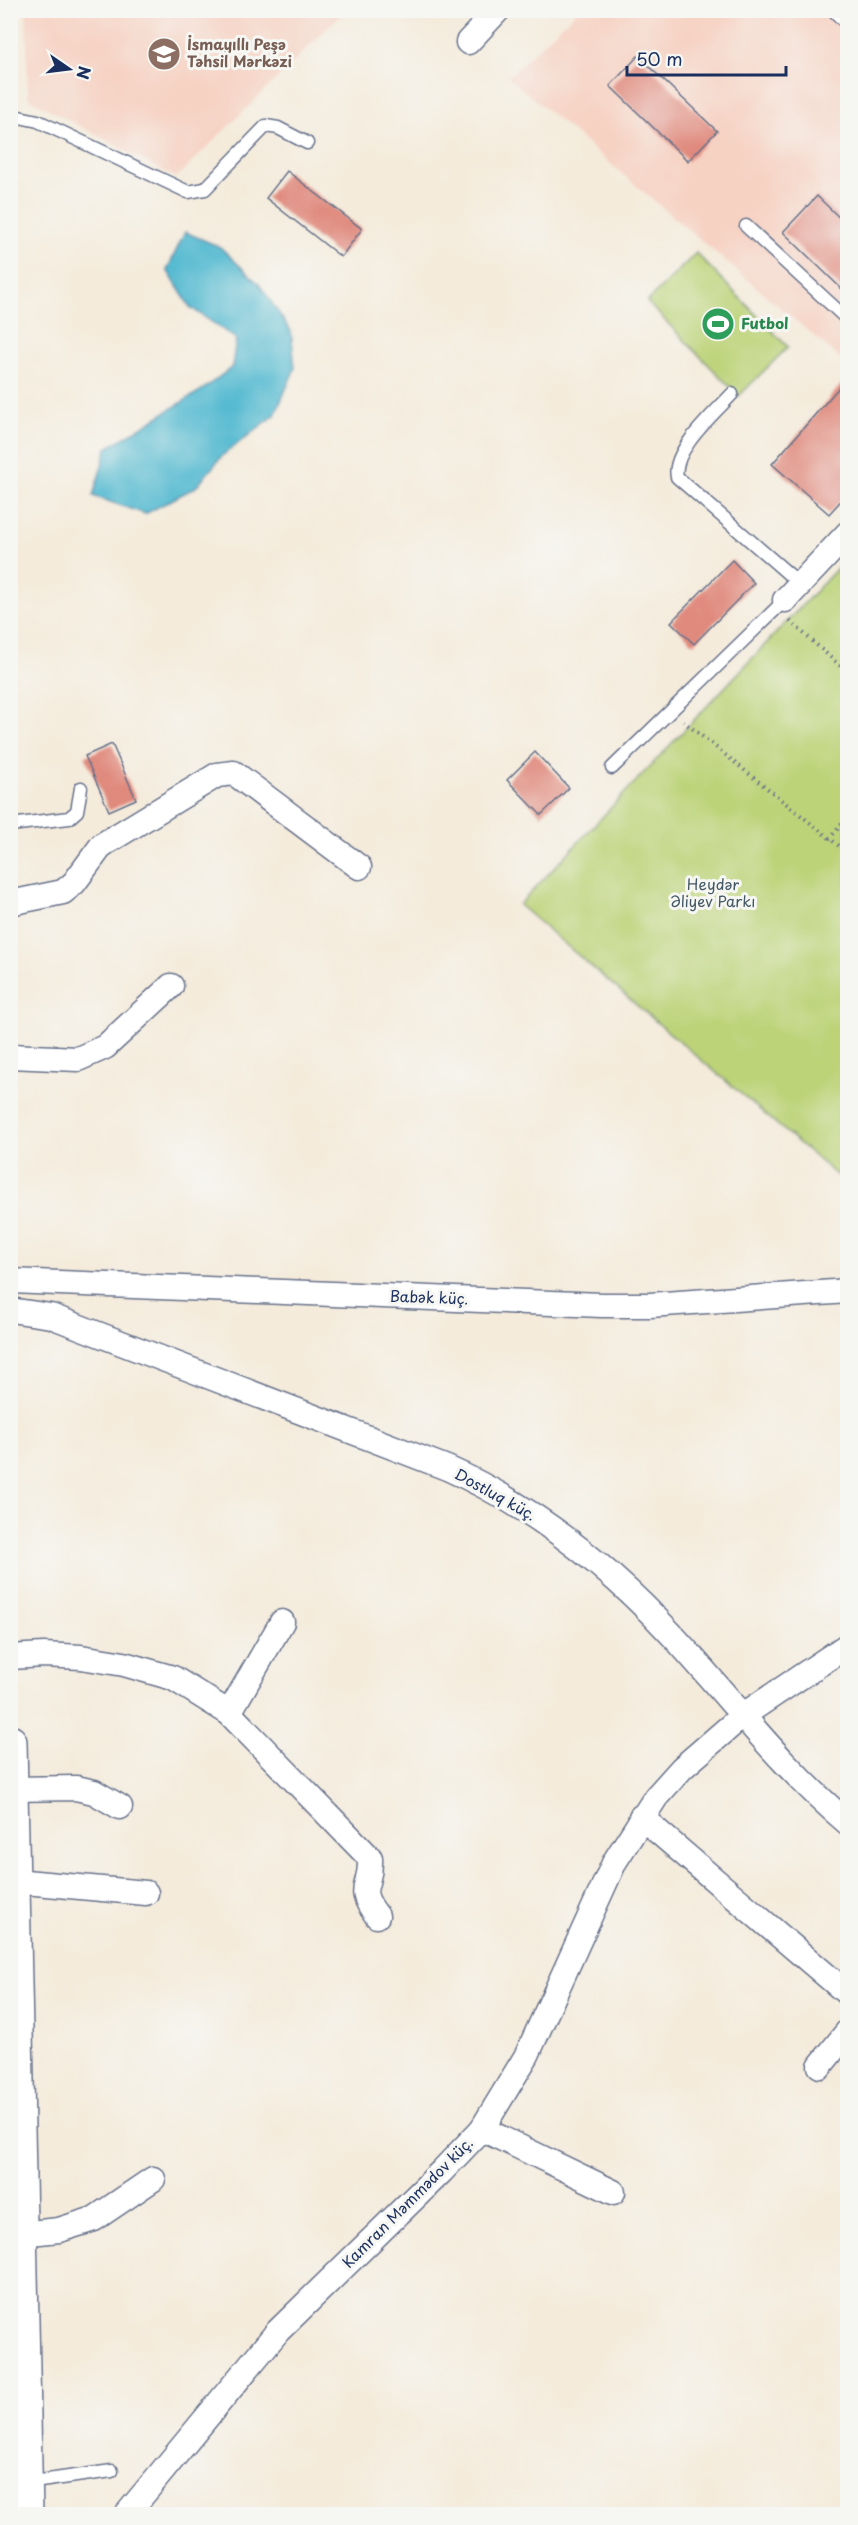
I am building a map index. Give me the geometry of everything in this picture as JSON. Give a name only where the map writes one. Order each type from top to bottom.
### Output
[{"type":"main road","points":[[10,1742],[14,1881],[15,2234],[25,2499]]},
{"type":"street","points":[[468,42],[498,10]]},
{"type":"street","points":[[787,598],[848,533]]},
{"type":"street","points":[[10,903],[63,892],[74,883],[102,844],[119,832],[217,775],[234,772],[359,867]]},
{"type":"street","points":[[10,1056],[78,1059],[105,1047],[171,986]]},
{"type":"street","name":"Babək küç.","points":[[10,1281],[612,1305],[650,1305],[848,1291]]},
{"type":"street","name":"Dostluq küç.","points":[[10,1310],[51,1316],[477,1481],[559,1532],[585,1552],[672,1636],[785,1767],[848,1823]]},
{"type":"street","points":[[228,1713],[282,1622]]},
{"type":"street","name":"Kamran Məmmədov küç.","points":[[126,2514],[278,2331],[442,2171],[482,2128],[526,2055],[615,1861],[641,1816],[682,1768],[742,1716],[848,1645]]},
{"type":"street","points":[[10,1657],[44,1655],[124,1664],[173,1678],[228,1713],[370,1858],[371,1874],[364,1889],[364,1899],[377,1916]]},
{"type":"street","points":[[11,1789],[76,1788],[94,1792],[120,1807]]},
{"type":"street","points":[[641,1816],[848,1994]]},
{"type":"street","points":[[14,1881],[146,1893]]},
{"type":"street","points":[[820,2066],[848,2031]]},
{"type":"street","points":[[482,2128],[613,2192]]},
{"type":"street","points":[[15,2234],[59,2230],[94,2219],[153,2179]]},
{"type":"lane","points":[[833,10],[848,25]]},
{"type":"lane","points":[[10,115],[38,121],[188,192],[205,189],[266,126],[278,128],[307,143]]},
{"type":"lane","points":[[746,226],[848,320]]},
{"type":"lane","points":[[612,768],[787,598],[677,477],[674,466],[681,452],[732,394]]},
{"type":"lane","points":[[10,825],[69,818],[77,812],[81,788]]},
{"type":"lane","points":[[25,2499],[112,2471]]},
{"type":"path","points":[[787,598],[848,672]]},
{"type":"path","points":[[671,711],[848,853]]},
{"type":"path","points":[[829,839],[848,817]]},
{"type":"shaded area","name":"İsmayıllı Peşə Təhsil Mərkəzi","points":[[26,10],[345,11],[176,178],[28,98]]},
{"type":"shaded area","points":[[577,11],[847,11],[847,364],[508,77]]},
{"type":"green space","name":"Futbol","points":[[696,253],[788,347],[739,396],[647,302]]},
{"type":"green space","name":"Heydər Əliyev Parkı","points":[[847,558],[847,1184],[519,905]]},
{"type":"water","points":[[185,232],[220,247],[259,284],[291,331],[295,368],[275,415],[223,455],[196,487],[145,514],[93,496],[107,448],[202,390],[232,367],[236,339],[190,307],[167,270]]},
{"type":"building","points":[[638,56],[717,131],[688,161],[610,86]]},
{"type":"building","points":[[287,171],[362,229],[341,257],[266,198]]},
{"type":"building","points":[[817,196],[848,226],[848,295],[783,232]]},
{"type":"building","points":[[848,377],[848,493],[829,514],[772,464]]},
{"type":"building","points":[[732,560],[754,583],[694,644],[671,622]]},
{"type":"building","points":[[112,744],[136,799],[109,811],[85,756]]},
{"type":"building","points":[[535,752],[569,788],[541,815],[507,780]]},
{"type":"place","name":"İsmayıllı Peşə Təhsil Mərkəzi","points":[[164,54]]},
{"type":"place","name":"Futbol","points":[[718,324]]}]
